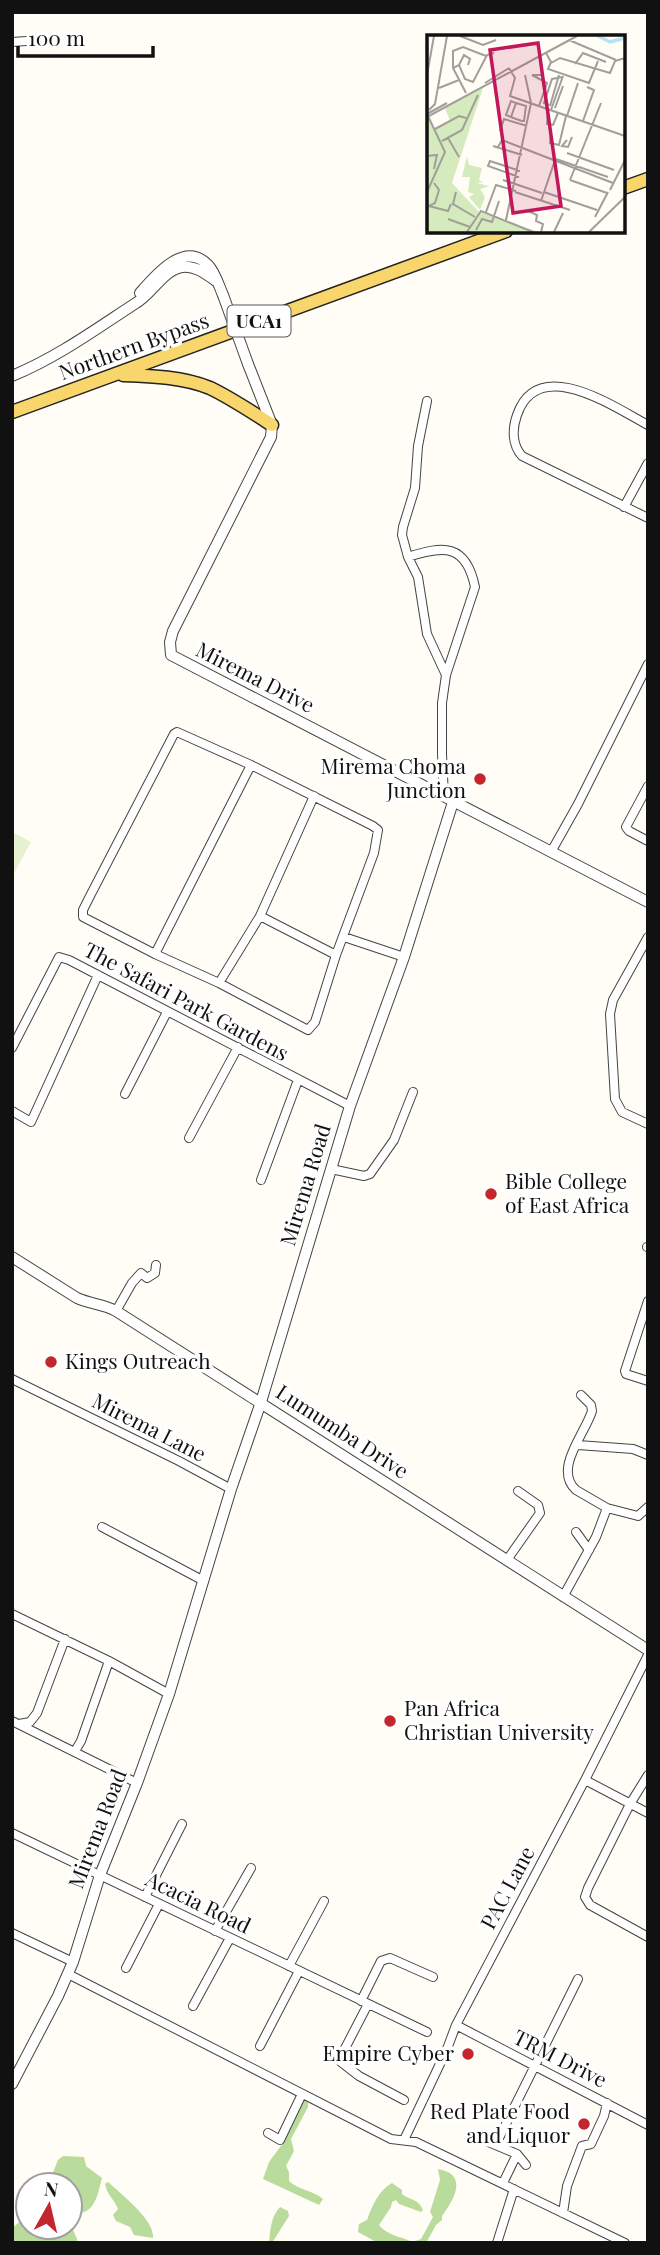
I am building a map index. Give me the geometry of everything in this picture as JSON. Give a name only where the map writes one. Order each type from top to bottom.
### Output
[{"type":"main road","points":[[625,187],[648,179]]},
{"type":"main road","name":"Northern Bypass","points":[[12,412],[501,233]]},
{"type":"main road","points":[[116,375],[195,383],[211,389],[272,425]]},
{"type":"street","points":[[12,41],[41,40]]},
{"type":"street","points":[[12,376],[66,350],[133,306],[176,269],[194,268],[216,281],[223,295],[272,425]]},
{"type":"street","points":[[648,425],[585,391],[567,387],[543,388],[525,399],[515,419],[514,445],[522,456],[648,518]]},
{"type":"street","points":[[427,401],[418,446],[415,488],[402,527],[403,545],[418,577],[427,634],[446,676]]},
{"type":"street","name":"Mirema Drive","points":[[272,425],[271,437],[259,463],[173,631],[170,642],[172,655],[648,902]]},
{"type":"street","points":[[624,507],[648,463]]},
{"type":"street","name":"Mirema Road","points":[[12,2084],[73,1962],[100,1875],[169,1694],[350,1106],[404,957],[448,800],[442,754],[442,703],[446,676],[475,587],[472,574],[457,552],[441,549],[408,557]]},
{"type":"street","points":[[551,852],[648,664]]},
{"type":"street","name":"The Safari Park Gardens","points":[[175,733],[182,733],[314,796],[374,827],[378,832],[374,853],[336,955],[315,1022],[308,1030],[219,983],[85,920],[82,914],[86,903],[175,733]]},
{"type":"street","name":"The Safari Park Gardens","points":[[155,954],[251,765]]},
{"type":"street","points":[[648,786],[626,827],[648,841]]},
{"type":"street","name":"The Safari Park Gardens","points":[[219,983],[260,916],[314,796]]},
{"type":"street","points":[[260,916],[336,955]]},
{"type":"street","points":[[344,937],[404,957]]},
{"type":"street","points":[[648,937],[613,1000],[610,1014],[615,1099],[622,1112],[648,1124]]},
{"type":"street","name":"The Safari Park Gardens","points":[[12,1048],[59,957],[350,1106]]},
{"type":"street","points":[[12,1111],[31,1122],[98,975]]},
{"type":"street","points":[[125,1094],[167,1012]]},
{"type":"street","points":[[190,1138],[238,1047]]},
{"type":"street","points":[[261,1180],[298,1080]]},
{"type":"street","points":[[331,1169],[364,1176],[370,1174],[394,1140],[413,1092]]},
{"type":"street","name":"Lumumba Drive","points":[[12,1257],[77,1298],[116,1311],[647,1650]]},
{"type":"street","points":[[116,1311],[132,1283],[141,1273],[147,1278],[155,1273],[156,1265]]},
{"type":"street","points":[[648,1301],[625,1372],[648,1381]]},
{"type":"street","name":"Mirema Lane","points":[[12,1379],[231,1489]]},
{"type":"street","points":[[580,1395],[591,1405],[592,1411],[568,1464],[569,1482],[576,1490],[607,1508],[638,1516],[648,1507]]},
{"type":"street","points":[[578,1445],[633,1449],[648,1455]]},
{"type":"street","points":[[507,1560],[540,1513],[538,1505],[518,1491]]},
{"type":"street","points":[[563,1597],[589,1550],[607,1508]]},
{"type":"street","points":[[102,1527],[204,1581]]},
{"type":"street","points":[[576,1532],[589,1550]]},
{"type":"street","points":[[12,1614],[109,1661],[169,1694]]},
{"type":"street","points":[[15,1723],[30,1722],[37,1713],[65,1639]]},
{"type":"street","name":"PAC Lane","points":[[404,2140],[456,2025],[585,1780],[647,1650]]},
{"type":"street","points":[[75,1751],[109,1661]]},
{"type":"street","points":[[15,1723],[137,1783]]},
{"type":"street","points":[[648,1775],[630,1804],[587,1888],[585,1897],[590,1905],[648,1937]]},
{"type":"street","points":[[585,1780],[648,1813]]},
{"type":"street","points":[[145,1897],[182,1824]]},
{"type":"street","name":"Acacia Road","points":[[12,1833],[427,2032]]},
{"type":"street","points":[[215,1931],[251,1868]]},
{"type":"street","points":[[289,1966],[324,1901]]},
{"type":"street","points":[[126,1968],[159,1904]]},
{"type":"street","points":[[12,1933],[73,1962]]},
{"type":"street","points":[[193,2006],[229,1938]]},
{"type":"street","points":[[404,2100],[359,2076],[341,2063],[340,2058],[381,1961],[390,1958],[433,1977]]},
{"type":"street","points":[[260,2046],[299,1971]]},
{"type":"street","points":[[68,1974],[391,2139],[416,2142],[625,2243]]},
{"type":"street","points":[[496,2144],[578,1979]]},
{"type":"street","name":"TRM Drive","points":[[456,2025],[648,2125]]},
{"type":"street","points":[[268,2133],[280,2140],[302,2094]]},
{"type":"street","points":[[563,2213],[567,2186],[583,2146],[590,2144],[604,2116],[607,2103]]},
{"type":"street","points":[[474,2136],[517,2154],[526,2165]]},
{"type":"street","points":[[503,2183],[517,2154]]},
{"type":"street","points":[[497,2243],[514,2189]]},
{"type":"green space","points":[[12,832],[31,842],[12,877]]},
{"type":"green space","points":[[303,2100],[308,2102],[308,2107],[291,2139],[294,2151],[286,2166],[289,2181],[323,2199],[319,2205],[263,2179],[269,2162],[283,2143]]},
{"type":"green space","points":[[63,2156],[84,2157],[86,2166],[102,2178],[94,2204],[85,2212],[84,2171],[54,2171],[58,2160]]},
{"type":"green space","points":[[438,2169],[453,2176],[456,2188],[442,2220],[426,2243],[378,2243],[358,2232],[359,2224],[367,2220],[380,2194],[392,2183],[402,2190],[402,2194],[419,2203],[423,2210],[421,2212],[399,2204],[396,2200],[392,2202],[379,2225],[390,2234],[412,2242],[421,2239],[433,2217],[430,2212],[440,2180]]},
{"type":"green space","points":[[108,2182],[149,2223],[153,2238],[134,2235],[130,2227],[116,2221],[113,2215],[118,2209],[106,2188],[105,2184]]},
{"type":"green space","points":[[280,2207],[288,2211],[289,2216],[272,2243],[269,2243],[273,2219]]},
{"type":"green space","points":[[14,2226],[14,2241],[77,2243],[12,2243]]},
{"type":"place","name":"Mirema Choma Junction","points":[[480,779]]},
{"type":"place","name":"Bible College of East Africa","points":[[491,1194]]},
{"type":"place","name":"Kings Outreach","points":[[51,1362]]},
{"type":"place","name":"Pan Africa Christian University","points":[[390,1721]]},
{"type":"place","name":"Empire Cyber","points":[[468,2054]]},
{"type":"place","name":"Red Plate Food and Liquor","points":[[584,2124]]}]
